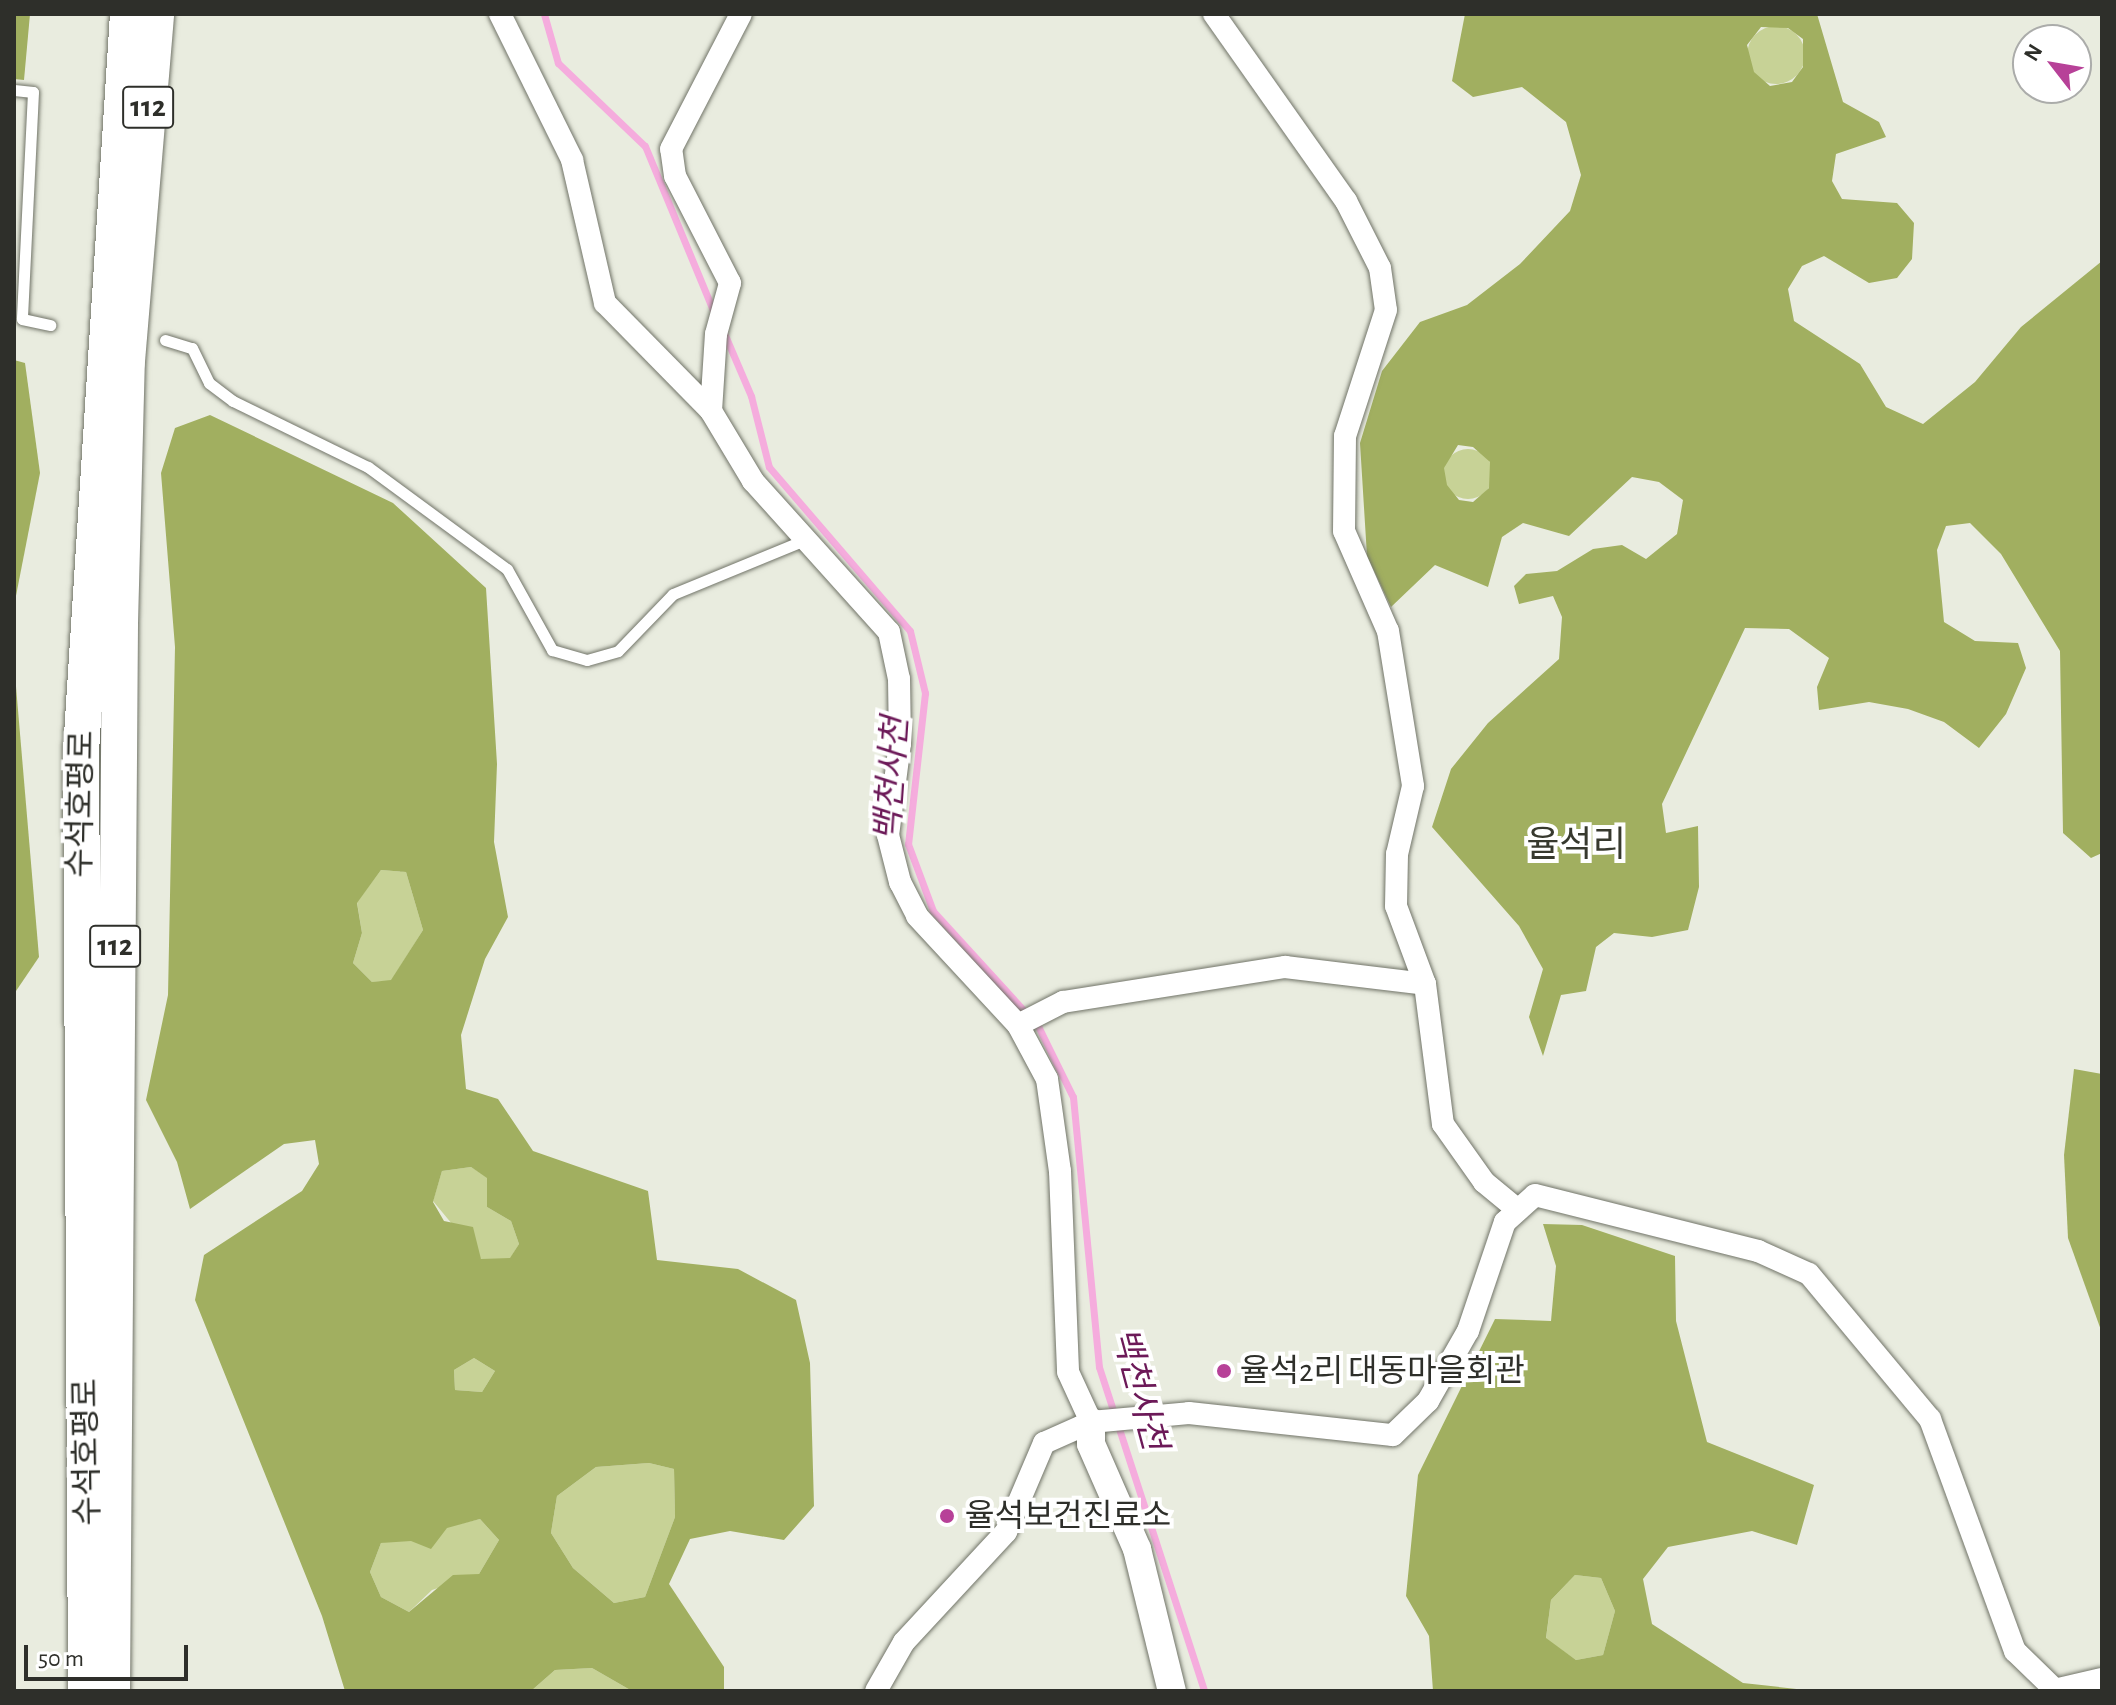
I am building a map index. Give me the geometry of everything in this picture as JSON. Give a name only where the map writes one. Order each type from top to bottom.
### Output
[{"type":"highway","points":[[110,14],[118,108]]},
{"type":"highway","name":"수석호평로","points":[[86,1691],[81,751],[118,108],[128,14]]},
{"type":"highway","name":"수석호평로","points":[[112,1691],[120,623],[127,361],[156,14]]},
{"type":"street","points":[[500,14],[572,160],[605,303],[679,387],[711,411],[802,541],[889,632],[899,679],[900,743],[888,835],[900,882],[917,916],[1020,1023],[1047,1079],[1060,1171],[1068,1372],[1098,1424],[1091,1444],[1137,1549],[1172,1691]]},
{"type":"street","points":[[711,411],[716,334],[730,283],[675,176],[671,149],[741,14]]},
{"type":"street","points":[[1214,14],[1346,201],[1380,268],[1386,310],[1345,436],[1344,531],[1388,631],[1413,786],[1397,854],[1396,906],[1425,984],[1443,1124],[1484,1182],[1518,1210]]},
{"type":"street","points":[[1020,1023],[1044,1011],[1285,967],[1425,984]]},
{"type":"street","points":[[876,1691],[904,1642],[1006,1532],[1044,1443],[1098,1424],[1189,1413],[1393,1435],[1428,1401],[1468,1331],[1505,1222],[1535,1195],[1758,1251],[1809,1274],[1930,1419],[2015,1651],[2051,1690],[2102,1679]]},
{"type":"lane","points":[[14,90],[33,92],[22,319],[50,325]]},
{"type":"lane","points":[[165,340],[192,348],[209,383],[233,401],[368,467],[507,569],[552,650],[587,660],[618,651],[673,594],[802,541]]},
{"type":"green space","points":[[14,14],[30,14],[24,80],[14,79]]},
{"type":"green space","points":[[1465,14],[1817,14],[1843,102],[1879,122],[1886,137],[1836,154],[1832,181],[1842,199],[1897,203],[1914,223],[1912,259],[1897,278],[1869,283],[1824,256],[1802,266],[1788,289],[1794,321],[1860,364],[1886,407],[1923,424],[1975,382],[2021,327],[2102,261],[2102,853],[2091,858],[2063,833],[2060,651],[2001,554],[1970,523],[1946,526],[1937,550],[1944,622],[1975,641],[2018,643],[2026,668],[2006,714],[1979,748],[1944,722],[1908,709],[1869,702],[1819,710],[1817,687],[1829,658],[1789,629],[1745,628],[1662,804],[1666,833],[1698,826],[1699,887],[1688,930],[1652,937],[1614,933],[1596,947],[1586,991],[1561,995],[1543,1056],[1529,1017],[1543,969],[1519,926],[1432,827],[1451,769],[1488,723],[1559,659],[1562,617],[1553,596],[1519,604],[1514,586],[1526,574],[1557,571],[1593,549],[1622,545],[1646,559],[1677,534],[1683,500],[1659,482],[1632,477],[1569,536],[1523,523],[1502,537],[1488,587],[1435,565],[1391,607],[1367,556],[1360,443],[1382,371],[1420,322],[1467,305],[1520,264],[1570,211],[1581,175],[1566,122],[1522,87],[1473,97],[1452,81]],"holes":[[[1761,27],[1788,28],[1803,39],[1803,67],[1792,82],[1770,86],[1754,72],[1747,45]],[[1458,445],[1473,447],[1490,462],[1489,488],[1473,502],[1459,500],[1447,485],[1444,468]]]},
{"type":"green space","points":[[1776,26],[1787,28],[1796,35],[1803,44],[1803,66],[1796,75],[1787,82],[1776,84],[1765,82],[1756,75],[1749,66],[1747,55],[1749,44],[1756,35],[1765,28]]},
{"type":"green space","points":[[14,360],[25,363],[40,473],[14,606]]},
{"type":"green space","points":[[210,415],[393,503],[486,588],[497,764],[494,842],[508,917],[485,959],[461,1035],[466,1089],[498,1099],[533,1151],[648,1191],[657,1260],[738,1269],[796,1300],[810,1363],[814,1506],[784,1540],[730,1531],[690,1539],[669,1584],[724,1667],[724,1691],[632,1691],[592,1668],[555,1670],[531,1691],[345,1691],[322,1616],[195,1300],[204,1255],[302,1191],[319,1164],[315,1140],[284,1144],[190,1209],[177,1162],[146,1100],[168,995],[175,647],[161,473],[175,428]],"holes":[[[381,870],[406,872],[423,930],[391,980],[372,982],[353,963],[362,933],[357,903]],[[471,1167],[487,1178],[487,1207],[511,1221],[519,1244],[510,1258],[481,1259],[473,1227],[444,1221],[433,1202],[442,1171]],[[474,1358],[495,1371],[482,1392],[455,1390],[454,1370]],[[649,1463],[674,1469],[675,1517],[645,1597],[614,1603],[573,1568],[551,1533],[557,1496],[596,1467]],[[480,1519],[499,1540],[479,1574],[453,1575],[409,1612],[381,1597],[370,1572],[381,1543],[411,1541],[431,1549],[447,1528]]]},
{"type":"green space","points":[[1468,449],[1486,456],[1493,474],[1486,492],[1468,499],[1450,492],[1443,474],[1450,456]]},
{"type":"green space","points":[[14,663],[39,957],[14,994]]},
{"type":"green space","points":[[381,870],[406,872],[423,930],[391,981],[372,982],[353,963],[362,933],[357,902]]},
{"type":"green space","points":[[2074,1069],[2102,1074],[2102,1333],[2068,1238],[2064,1155]]},
{"type":"green space","points":[[471,1167],[487,1177],[487,1207],[511,1221],[519,1244],[510,1259],[481,1259],[433,1201],[442,1171]]},
{"type":"green space","points":[[1543,1224],[1582,1225],[1675,1256],[1676,1321],[1707,1442],[1814,1485],[1797,1545],[1752,1531],[1668,1547],[1643,1579],[1652,1624],[1743,1683],[1815,1691],[1433,1691],[1429,1636],[1406,1596],[1418,1475],[1495,1319],[1551,1321],[1556,1266]],"holes":[[[1575,1575],[1601,1578],[1615,1611],[1603,1655],[1576,1660],[1546,1638],[1551,1600]]]},
{"type":"green space","points":[[474,1358],[495,1371],[482,1392],[455,1390],[454,1370]]},
{"type":"green space","points":[[649,1463],[674,1469],[675,1517],[645,1597],[614,1603],[573,1568],[551,1533],[557,1496],[596,1467]]},
{"type":"green space","points":[[480,1519],[499,1540],[479,1574],[432,1590],[409,1612],[381,1597],[370,1572],[381,1543]]},
{"type":"green space","points":[[1575,1575],[1601,1578],[1615,1611],[1603,1655],[1576,1660],[1546,1639],[1551,1600]]},
{"type":"green space","points":[[592,1668],[632,1691],[531,1691],[555,1670]]},
{"type":"waterway","name":"백천사천","points":[[544,14],[558,63],[645,146],[715,315]]},
{"type":"waterway","name":"백천사천","points":[[724,333],[751,396],[769,467],[910,631],[925,693],[908,844],[933,911],[1038,1026],[1073,1097],[1099,1367],[1204,1691]]},
{"type":"place","name":"율석2리 대동마을회관","points":[[1224,1371]]},
{"type":"place","name":"율석보건진료소","points":[[947,1516]]},
{"type":"district","name":"율석리","points":[[1576,846]]}]
